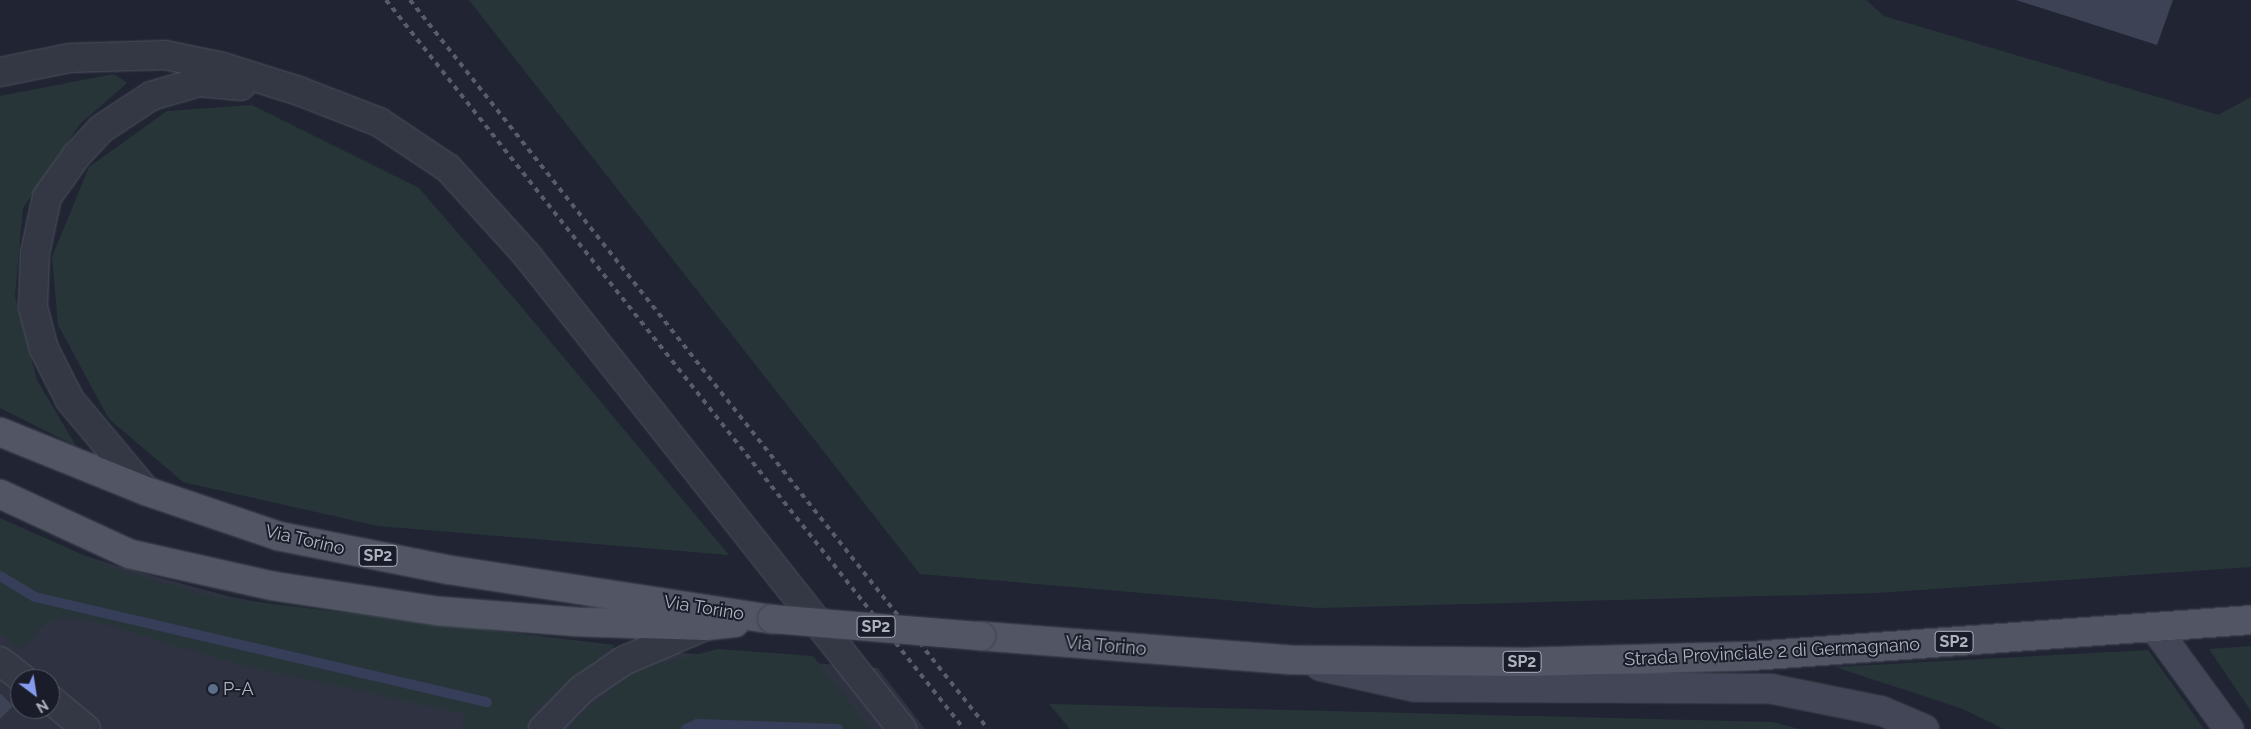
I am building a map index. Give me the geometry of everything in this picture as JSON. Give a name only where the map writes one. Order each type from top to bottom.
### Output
[{"type":"main road","name":"Via Torino","points":[[0,432],[146,491],[278,536],[450,570],[772,618],[1292,660]]},
{"type":"main road","name":"Via Torino","points":[[0,494],[130,554],[273,586],[438,611],[579,622],[705,626],[772,618]]},
{"type":"main road","name":"Strada Provinciale 2 di Germagnano","points":[[1292,660],[1526,662],[1752,656],[2251,620]]},
{"type":"main road","points":[[2155,628],[2228,729]]},
{"type":"main road","points":[[1292,660],[1415,687],[1772,689],[1882,710],[1924,729]]},
{"type":"street","points":[[0,72],[70,58],[165,55],[223,67],[299,91],[379,122],[448,168],[526,254],[902,729]]},
{"type":"street","points":[[146,491],[70,400],[44,349],[33,307],[36,253],[47,197],[77,155],[101,129],[151,96],[199,82],[299,91]]},
{"type":"street","points":[[542,729],[582,689],[625,660],[705,626]]},
{"type":"street","points":[[0,661],[10,669]]},
{"type":"street","points":[[60,707],[86,729]]},
{"type":"shaded area","points":[[469,0],[1866,0],[1884,16],[2218,115],[2251,97],[2251,567],[1877,593],[1318,608],[920,574]]},
{"type":"shaded area","points":[[114,74],[127,83],[80,124],[23,208],[15,296],[37,380],[76,446],[0,408],[0,96]]},
{"type":"shaded area","points":[[252,105],[419,188],[729,555],[378,526],[183,482],[109,419],[58,325],[52,257],[89,167],[167,111]]},
{"type":"shaded area","points":[[0,518],[117,570],[215,597],[615,645],[535,710],[524,729],[462,729],[466,714],[234,663],[97,622],[62,617],[46,623],[21,649],[0,633]]},
{"type":"shaded area","points":[[0,525],[13,532],[117,566],[231,597],[369,623],[513,640],[878,668],[925,729],[0,729]]},
{"type":"shaded area","points":[[2251,646],[2251,711],[2209,649]]},
{"type":"shaded area","points":[[718,649],[813,656],[871,729],[569,729],[577,717],[637,670]]},
{"type":"shaded area","points":[[2148,650],[2204,729],[2004,729],[1963,709],[1835,667]]},
{"type":"shaded area","points":[[1049,704],[1772,722],[1799,729],[1070,729]]},
{"type":"building","points":[[2016,0],[2173,0],[2157,45]]},
{"type":"building","points":[[0,693],[10,703],[10,709],[0,719]]},
{"type":"waterway","points":[[0,576],[35,597],[487,702]]},
{"type":"waterway","points":[[686,729],[697,724],[838,729]]},
{"type":"railway","points":[[386,0],[964,729]]},
{"type":"railway","points":[[410,0],[988,729]]},
{"type":"place","name":"P-A","points":[[213,689]]}]
